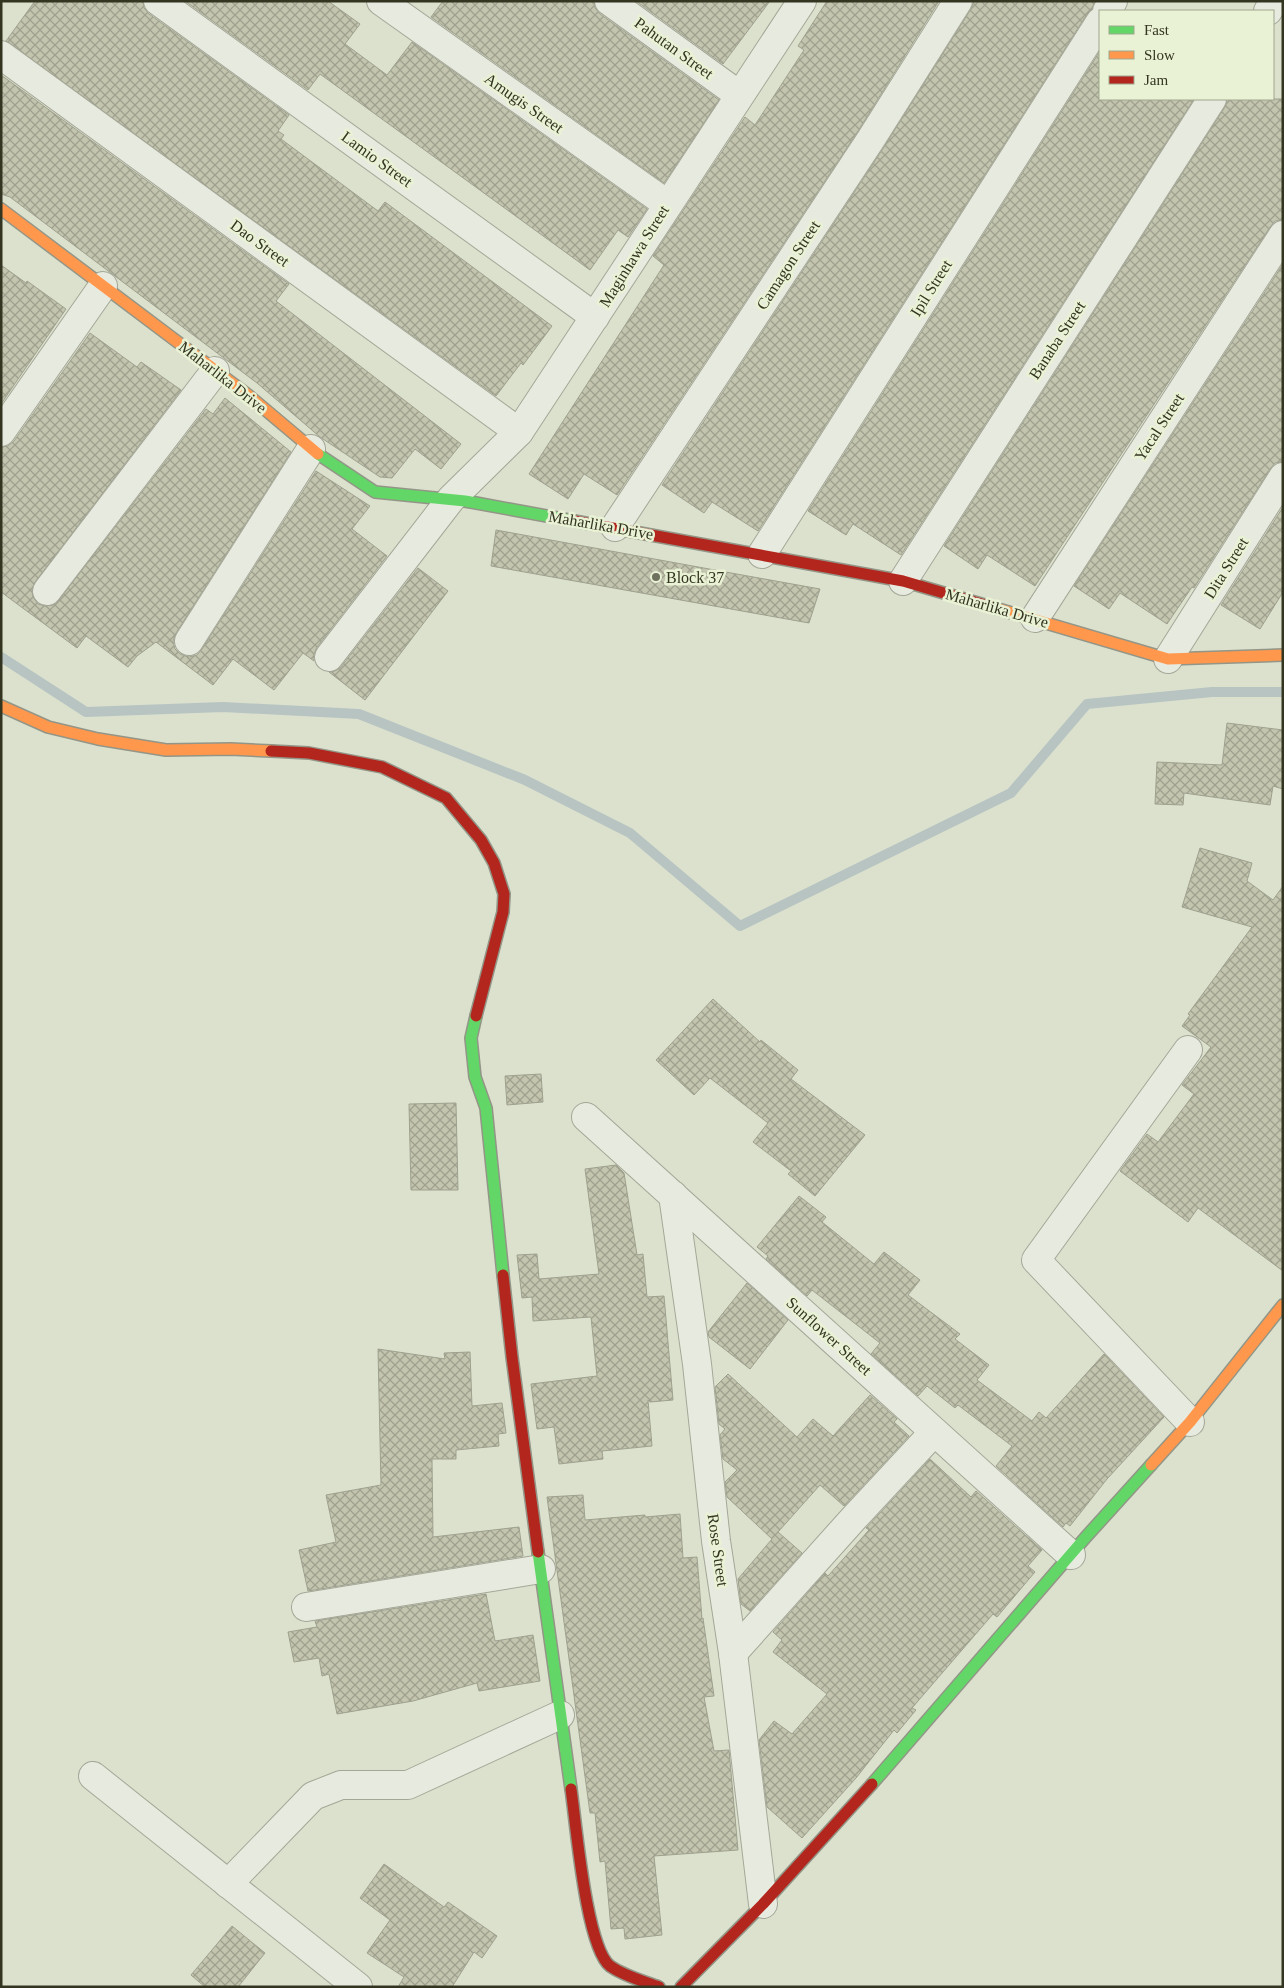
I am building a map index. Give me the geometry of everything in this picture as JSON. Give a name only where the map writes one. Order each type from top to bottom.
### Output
[{"type":"street","name":"Lamio Street","points":[[158,1],[596,317]]},
{"type":"street","name":"Amugis Street","points":[[381,1],[667,204]]},
{"type":"street","name":"Pahutan Street","points":[[609,1],[739,95]]},
{"type":"street","name":"Maginhawa Street","points":[[329,657],[451,499],[518,432],[596,317],[667,204],[802,1]]},
{"type":"street","name":"Camagon Street","points":[[615,528],[871,139],[958,1]]},
{"type":"street","name":"Ipil Street","points":[[762,554],[1099,24]]},
{"type":"street","name":"Dao Street","points":[[1,55],[518,432]]},
{"type":"street","name":"Banaba Street","points":[[903,581],[1211,100]]},
{"type":"street","name":"Maharlika Drive","points":[[1,209],[248,395],[311,449],[375,492],[451,499],[903,581],[1035,618],[1168,659],[1283,654]]},
{"type":"street","name":"Yacal Street","points":[[1035,618],[1283,235]]},
{"type":"street","points":[[1,432],[103,286]]},
{"type":"street","points":[[47,591],[215,371]]},
{"type":"street","points":[[188,642],[311,449]]},
{"type":"street","name":"Dita Street","points":[[1168,659],[1283,477]]},
{"type":"street","points":[[1,706],[48,727],[98,739],[166,750],[230,749],[309,753],[382,767],[446,798],[481,840],[494,863],[504,894],[503,912],[471,1038],[474,1077],[486,1108],[512,1357],[588,1908],[599,1950],[609,1965],[625,1974],[658,1987]]},
{"type":"street","points":[[1188,1050],[1036,1260],[1190,1422]]},
{"type":"street","name":"Sunflower Street","points":[[586,1118],[1071,1555]]},
{"type":"street","name":"Rose Street","points":[[673,1195],[697,1364],[716,1541],[733,1653],[762,1904]]},
{"type":"street","points":[[681,1987],[762,1904],[907,1745],[1071,1555],[1190,1422],[1283,1304]]},
{"type":"street","points":[[733,1653],[934,1432]]},
{"type":"street","points":[[306,1607],[541,1569]]},
{"type":"street","points":[[228,1884],[313,1796],[341,1785],[408,1785],[560,1715]]},
{"type":"street","points":[[93,1776],[358,1987]]},
{"type":"building","points":[[35,1],[143,1],[144,8],[149,14],[289,115],[278,131],[284,135],[281,139],[378,211],[385,202],[552,326],[523,365],[521,363],[496,396],[6,41]]},
{"type":"building","points":[[185,1],[328,1],[360,24],[345,44],[387,75],[412,42],[647,209],[628,237],[618,230],[590,270],[320,74],[308,90]]},
{"type":"building","points":[[443,1],[594,1],[595,8],[600,14],[719,100],[664,183],[431,17]]},
{"type":"building","points":[[636,1],[770,1],[723,64]]},
{"type":"building","points":[[827,1],[939,1],[858,131],[617,495],[584,474],[568,499],[529,474],[664,265],[653,256],[745,117],[755,125],[804,50],[798,46]]},
{"type":"building","points":[[974,1],[1095,1],[1092,9],[1087,14],[758,531],[712,502],[704,513],[662,485],[884,147],[971,9]]},
{"type":"building","points":[[1099,53],[1099,100],[1193,100],[901,555],[853,524],[846,535],[808,511]]},
{"type":"building","points":[[1,75],[289,284],[276,301],[461,444],[441,469],[415,449],[392,478],[380,477],[320,437],[257,383],[10,197],[1,194]]},
{"type":"building","points":[[1283,99],[1283,220],[1275,221],[1270,227],[1035,586],[987,555],[978,569],[944,546],[1225,107],[1227,100]]},
{"type":"building","points":[[1283,264],[1283,462],[1275,463],[1270,469],[1194,588],[1192,587],[1167,624],[1120,593],[1109,609],[1074,586]]},
{"type":"building","points":[[1,265],[66,309],[1,404]]},
{"type":"building","points":[[90,333],[137,367],[141,362],[181,390],[35,582],[32,589],[33,597],[38,604],[45,606],[53,605],[59,600],[206,409],[213,414],[225,398],[291,452],[176,633],[173,641],[175,649],[180,654],[189,657],[197,655],[202,649],[316,471],[370,506],[352,529],[387,556],[317,647],[314,661],[303,653],[274,690],[233,659],[213,685],[156,642],[137,656],[128,667],[86,636],[77,648],[1,592],[1,447],[8,446],[14,441]]},
{"type":"building","points":[[1283,507],[1283,592],[1260,629],[1221,605]]},
{"type":"building","name":"Block 37","points":[[496,530],[820,589],[809,623],[491,566]]},
{"type":"building","points":[[418,568],[448,591],[365,700],[329,672],[341,667]]},
{"type":"building","points":[[1227,723],[1283,730],[1283,789],[1273,786],[1270,805],[1184,793],[1183,805],[1155,804],[1157,762],[1222,765]]},
{"type":"building","points":[[1200,848],[1252,863],[1247,881],[1273,900],[1283,886],[1283,1271],[1198,1208],[1188,1222],[1120,1171],[1147,1134],[1158,1142],[1194,1094],[1182,1085],[1211,1047],[1182,1026],[1190,1015],[1188,1014],[1252,927],[1182,907]]},
{"type":"building","points":[[713,999],[760,1042],[761,1040],[798,1070],[791,1079],[865,1135],[815,1196],[788,1174],[791,1171],[753,1142],[768,1123],[710,1078],[694,1095],[656,1060]]},
{"type":"building","points":[[541,1074],[543,1102],[507,1105],[505,1076]]},
{"type":"building","points":[[456,1103],[458,1190],[411,1190],[409,1104]]},
{"type":"building","points":[[616,1165],[624,1173],[637,1255],[643,1254],[647,1297],[664,1296],[673,1400],[650,1402],[648,1400],[652,1446],[602,1451],[603,1459],[559,1464],[554,1427],[537,1429],[531,1384],[597,1376],[591,1317],[533,1321],[532,1297],[522,1298],[517,1255],[537,1254],[539,1279],[599,1274],[585,1169]]},
{"type":"building","points":[[799,1196],[826,1217],[822,1222],[874,1264],[884,1252],[920,1280],[908,1295],[960,1334],[955,1339],[989,1365],[977,1380],[1032,1421],[1039,1412],[1046,1418],[1104,1354],[1164,1417],[1107,1479],[1070,1526],[1066,1523],[1063,1527],[996,1466],[1012,1446],[958,1405],[955,1408],[927,1386],[918,1396],[871,1354],[880,1343],[812,1290],[807,1296],[766,1259],[768,1256],[757,1247]]},
{"type":"building","points":[[747,1283],[788,1320],[750,1369],[709,1337],[708,1332]]},
{"type":"building","points":[[378,1349],[445,1359],[444,1353],[470,1352],[472,1406],[502,1403],[506,1433],[498,1434],[499,1446],[456,1450],[456,1459],[432,1459],[433,1537],[519,1527],[523,1556],[308,1591],[299,1550],[336,1542],[326,1495],[381,1485]]},
{"type":"building","points":[[728,1374],[797,1437],[813,1419],[833,1436],[870,1395],[897,1419],[894,1422],[909,1436],[844,1506],[820,1485],[778,1532],[802,1553],[750,1611],[741,1604],[738,1579],[772,1539],[727,1497],[725,1482],[737,1470],[723,1459],[720,1435],[725,1429],[719,1424],[715,1387]]},
{"type":"building","points":[[930,1459],[971,1497],[976,1491],[1042,1550],[1028,1566],[1035,1572],[997,1617],[993,1614],[912,1708],[916,1710],[897,1733],[894,1730],[856,1778],[802,1838],[767,1807],[759,1740],[774,1721],[792,1734],[827,1694],[773,1652],[782,1640],[773,1632],[825,1573],[828,1576],[869,1530],[866,1528]]},
{"type":"building","points":[[583,1495],[585,1520],[680,1514],[683,1558],[697,1557],[702,1619],[714,1696],[704,1697],[714,1751],[729,1750],[738,1850],[654,1856],[662,1935],[625,1939],[624,1928],[611,1929],[605,1861],[600,1862],[595,1813],[590,1813],[547,1497]]},
{"type":"building","points":[[486,1594],[495,1641],[533,1635],[540,1681],[479,1691],[477,1683],[413,1701],[337,1714],[329,1674],[322,1676],[319,1658],[294,1662],[288,1632],[317,1627],[315,1621]]},
{"type":"building","points":[[384,1864],[444,1907],[448,1902],[497,1936],[482,1958],[474,1952],[452,1987],[398,1987],[404,1977],[367,1953],[390,1920],[360,1898]]},
{"type":"building","points":[[232,1926],[265,1953],[238,1987],[205,1987],[191,1975]]},
{"type":"waterway","points":[[1,657],[86,712],[223,707],[359,714],[525,780],[630,833],[740,926],[1011,793],[1087,704],[1212,692],[1283,692]]},
{"type":"traffic: fast","points":[[318,454],[375,492],[465,501],[574,521]]},
{"type":"traffic: fast","points":[[476,1016],[471,1038],[475,1077],[486,1108],[503,1275]]},
{"type":"traffic: fast","points":[[872,1784],[1085,1538],[1151,1465]]},
{"type":"traffic: fast","points":[[538,1552],[571,1789]]},
{"type":"traffic: slow","points":[[1,209],[248,395],[318,454]]},
{"type":"traffic: slow","points":[[988,606],[1168,659],[1283,655]]},
{"type":"traffic: slow","points":[[1,706],[48,727],[98,739],[166,750],[231,749],[271,751]]},
{"type":"traffic: slow","points":[[1151,1465],[1190,1422],[1283,1305]]},
{"type":"traffic: jam","points":[[574,521],[903,581],[988,606]]},
{"type":"traffic: jam","points":[[271,751],[309,753],[382,767],[446,798],[481,840],[494,863],[504,894],[503,912],[476,1016]]},
{"type":"traffic: jam","points":[[503,1275],[538,1552]]},
{"type":"traffic: jam","points":[[681,1987],[763,1904],[872,1784]]},
{"type":"traffic: jam","points":[[571,1789],[588,1911],[594,1935],[602,1954],[615,1970],[659,1987]]},
{"type":"place","name":"Block 37","points":[[656,577]]}]
